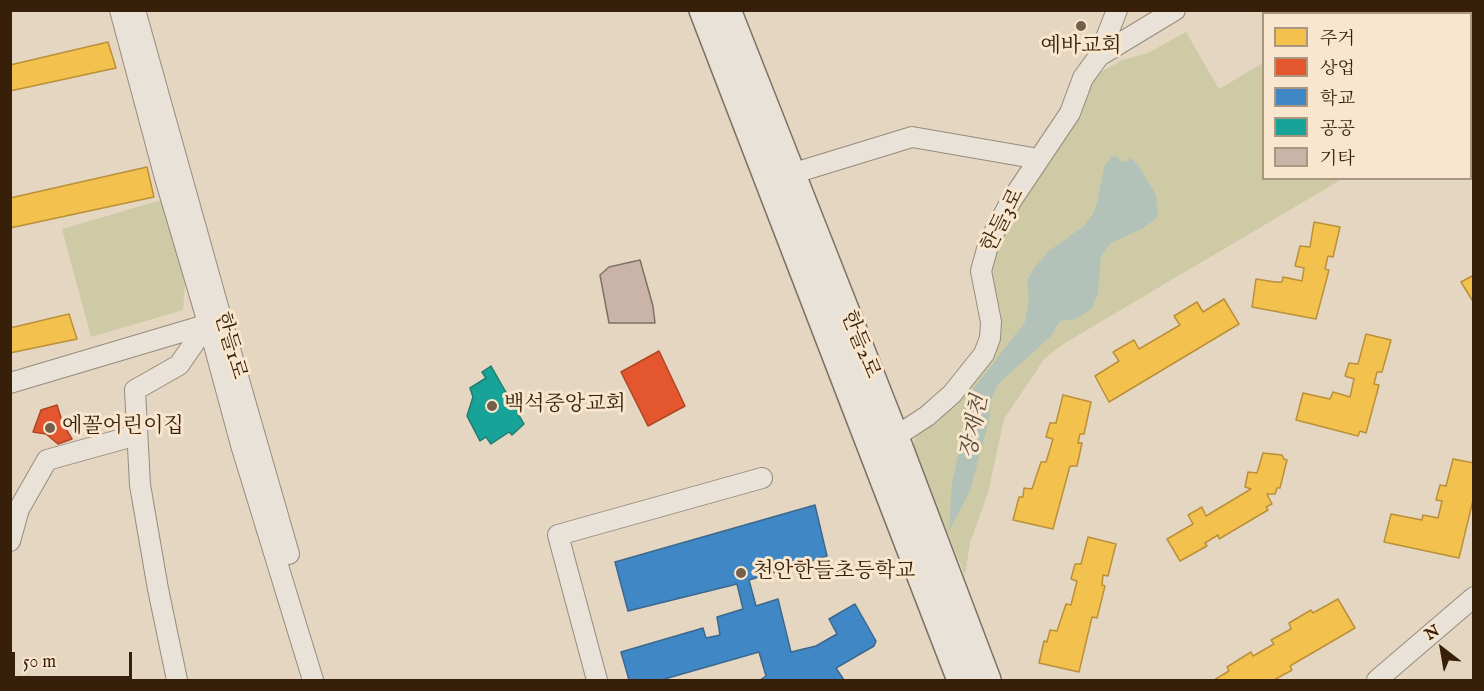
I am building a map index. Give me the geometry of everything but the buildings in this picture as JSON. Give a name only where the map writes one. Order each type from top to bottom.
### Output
[{"type":"street","name":"한들1로","points":[[120,10],[165,178],[215,322],[326,681]]},
{"type":"street","name":"한들1로","points":[[135,10],[215,322],[242,445],[313,681]]},
{"type":"street","name":"한들2로","points":[[703,10],[961,681]]},
{"type":"street","name":"한들2로","points":[[727,10],[895,437],[987,681]]},
{"type":"street","name":"한들3로","points":[[895,437],[927,416],[952,394],[984,354],[990,338],[991,322],[981,271],[988,242],[1011,201],[1070,113],[1083,78],[1099,56],[1117,10]]},
{"type":"street","name":"한들3로","points":[[1099,56],[1175,10]]},
{"type":"street","points":[[791,174],[912,137],[1039,159]]},
{"type":"street","name":"한들1로","points":[[177,681],[140,485],[135,390],[180,365],[215,322]]},
{"type":"street","points":[[10,383],[215,322]]},
{"type":"street","points":[[10,541],[19,509],[47,459],[137,435]]},
{"type":"street","points":[[597,681],[558,535],[762,478]]},
{"type":"street","points":[[1377,681],[1473,597]]},
{"type":"shaded area","points":[[1186,32],[1219,89],[1262,64],[1262,180],[1340,180],[1065,343],[1045,358],[1004,419],[988,493],[970,543],[965,575],[913,449],[914,440],[921,428],[944,414],[989,358],[1001,330],[1001,314],[991,276],[993,256],[1014,213],[1079,116],[1094,76],[1122,60],[1148,53]]},
{"type":"shaded area","points":[[165,199],[186,268],[183,310],[91,337],[62,229]]},
{"type":"water","name":"장재천","points":[[1112,156],[1118,157],[1120,162],[1128,161],[1130,157],[1138,165],[1156,195],[1158,217],[1143,228],[1111,243],[1101,256],[1098,293],[1091,309],[1076,319],[1060,321],[1051,336],[998,384],[991,400],[989,420],[970,491],[949,531],[952,483],[962,438],[964,408],[974,388],[1025,322],[1029,299],[1027,280],[1035,267],[1049,251],[1084,226],[1093,214],[1104,167]]},
{"type":"place","name":"예바교회","points":[[1081,26]]},
{"type":"place","name":"백석중앙교회","points":[[492,406]]},
{"type":"place","name":"에꼴어린이집","points":[[50,428]]},
{"type":"place","name":"천안한들초등학교","points":[[741,573]]}]
